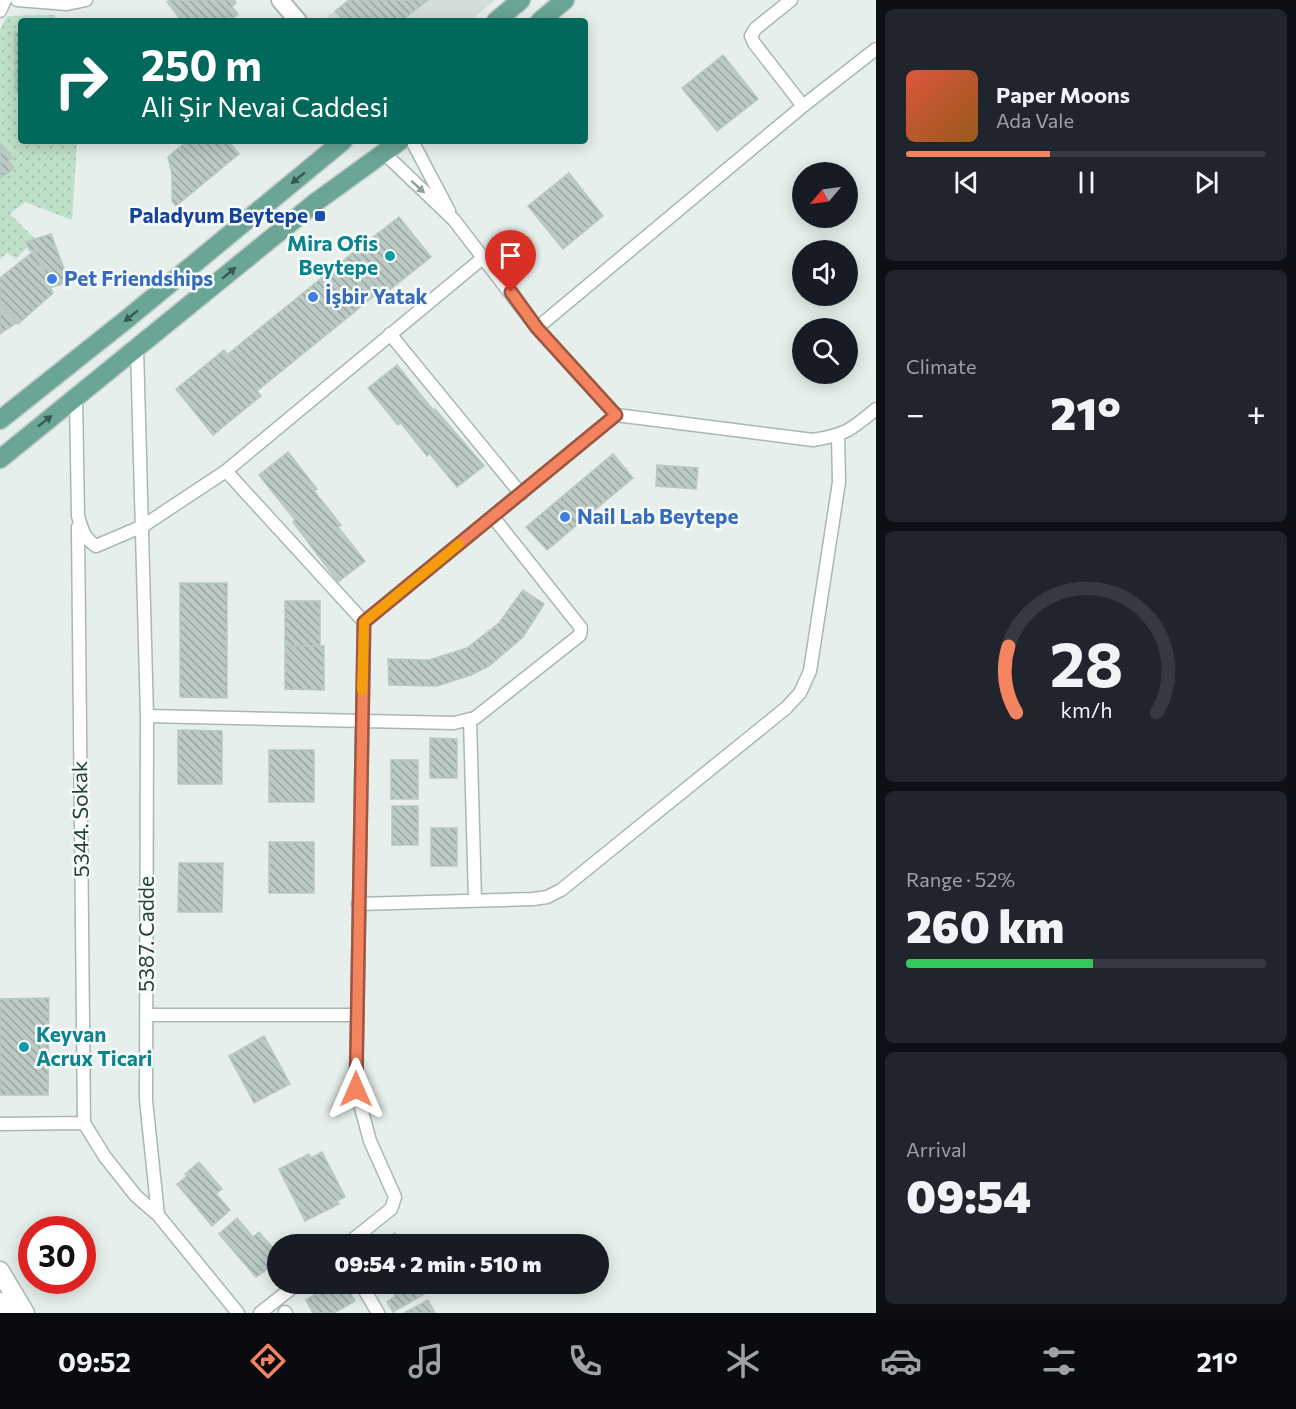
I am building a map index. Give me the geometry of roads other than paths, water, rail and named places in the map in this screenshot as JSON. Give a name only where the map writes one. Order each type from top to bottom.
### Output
[{"type":"main road","points":[[500,18],[521,0]]},
{"type":"main road","points":[[544,18],[565,0]]},
{"type":"main road","points":[[0,420],[339,144]]},
{"type":"main road","points":[[0,459],[316,202],[377,147]]},
{"type":"main road","points":[[0,1271],[25,1313]]},
{"type":"main road","points":[[0,1302],[7,1313]]},
{"type":"street","points":[[0,11],[5,0]]},
{"type":"street","points":[[17,0],[67,4],[86,0]]},
{"type":"street","points":[[280,0],[295,18]]},
{"type":"street","points":[[791,0],[755,29],[751,36],[803,106]]},
{"type":"street","points":[[537,328],[803,106],[876,49]]},
{"type":"street","points":[[413,144],[454,220]]},
{"type":"street","points":[[377,147],[454,220],[537,328],[616,415],[813,440],[838,436],[876,409]]},
{"type":"street","points":[[78,516],[87,540],[96,546],[143,526],[226,471],[484,257]]},
{"type":"street","points":[[390,334],[520,494]]},
{"type":"street","name":"5387. Cadde","points":[[137,348],[147,716],[146,1100],[158,1215]]},
{"type":"street","name":"5344. Sokak","points":[[76,397],[84,1123]]},
{"type":"street","points":[[364,622],[616,415]]},
{"type":"street","points":[[358,904],[547,897],[561,890],[786,708],[800,693],[810,671],[839,482],[838,436]]},
{"type":"street","points":[[226,471],[364,622],[356,1089],[370,1142],[395,1197],[391,1209],[360,1234]]},
{"type":"street","points":[[147,716],[454,723],[484,712],[580,634],[580,628],[493,517]]},
{"type":"street","points":[[470,719],[475,900]]},
{"type":"street","points":[[147,1015],[356,1016]]},
{"type":"street","points":[[0,1124],[84,1123],[105,1157],[130,1189],[158,1215],[238,1313]]},
{"type":"street","points":[[260,1313],[284,1294]]},
{"type":"street","points":[[367,1294],[378,1313]]},
{"type":"place","name":"Paladyum Beytepe","points":[[320,216]]},
{"type":"place","name":"Mira Ofis Beytepe","points":[[390,256]]},
{"type":"place","name":"Pet Friendships","points":[[52,279]]},
{"type":"place","name":"İşbir Yatak","points":[[313,297]]},
{"type":"place","name":"Nail Lab Beytepe","points":[[565,517]]},
{"type":"place","name":"Keyvan Acrux Ticari","points":[[24,1047]]}]
